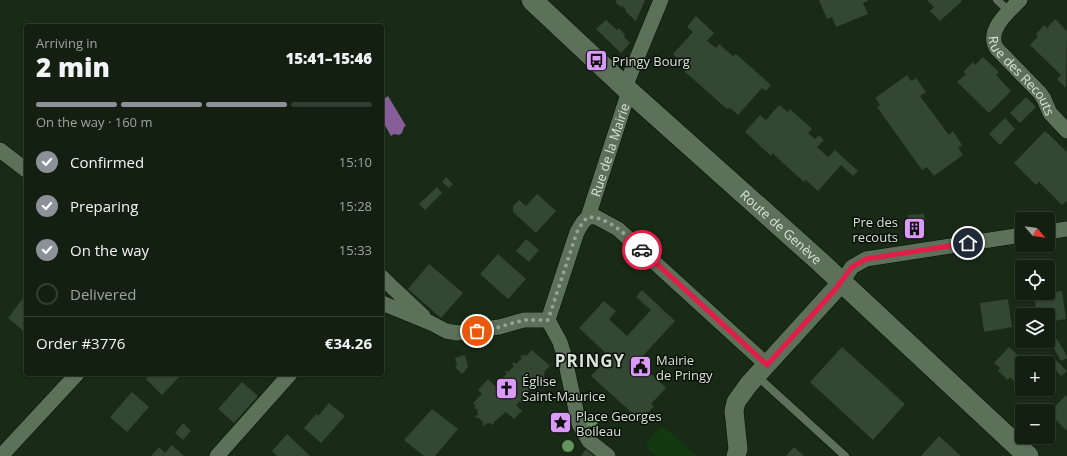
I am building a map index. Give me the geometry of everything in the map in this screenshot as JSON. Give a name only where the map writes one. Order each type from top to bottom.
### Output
[{"type":"main road","name":"Route de Genève","points":[[532,0],[627,89],[842,282],[1028,456]]},
{"type":"street","name":"Rue de la Mairie","points":[[548,320],[577,232],[588,217],[627,89],[661,0]]},
{"type":"street","name":"Rue des Recouts","points":[[1020,0],[1001,20],[993,35],[993,43],[1040,93],[1050,113],[1067,132]]},
{"type":"street","points":[[0,150],[24,168]]},
{"type":"street","points":[[588,217],[596,217],[618,229],[762,370]]},
{"type":"street","points":[[1055,231],[1067,229]]},
{"type":"street","points":[[736,456],[738,449],[734,411],[736,402],[762,370],[842,282],[852,267],[866,259],[1015,236]]},
{"type":"street","points":[[384,279],[431,323]]},
{"type":"street","points":[[384,304],[431,323],[446,331],[466,333],[499,327],[524,320],[548,320],[560,342],[564,355],[579,424],[589,441],[608,456]]},
{"type":"street","points":[[1,456],[75,376]]},
{"type":"street","points":[[217,456],[288,376]]},
{"type":"lane","points":[[997,0],[1009,11]]},
{"type":"lane","points":[[762,370],[845,456]]},
{"type":"green space","points":[[661,427],[667,429],[696,456],[656,456],[649,450],[646,443]]},
{"type":"shaded area","points":[[388,96],[406,126],[399,135],[394,134],[391,136],[384,124],[384,99]]},
{"type":"building","points":[[617,0],[645,0],[636,21],[626,12],[625,8],[621,5],[622,8],[615,2]]},
{"type":"building","points":[[819,0],[869,0],[863,3],[868,14],[836,27],[832,17],[827,19]]},
{"type":"building","points":[[927,0],[962,1],[940,21],[930,11],[934,7]]},
{"type":"building","points":[[696,16],[714,33],[707,41],[716,48],[719,44],[733,56],[736,54],[771,85],[766,91],[762,88],[738,115],[730,108],[727,109],[684,71],[687,68],[673,54],[693,32],[687,27]]},
{"type":"building","points":[[1055,19],[1067,31],[1066,88],[1057,79],[1061,75],[1030,45],[1038,36],[1036,34],[1044,25],[1047,28]]},
{"type":"building","points":[[606,20],[617,30],[619,28],[625,35],[624,37],[630,43],[621,53],[596,29]]},
{"type":"building","points":[[983,57],[999,72],[996,75],[1011,91],[989,113],[957,82],[966,74],[963,72],[973,62],[975,65]]},
{"type":"building","points":[[907,75],[911,81],[916,78],[926,92],[920,96],[949,135],[953,131],[962,145],[958,148],[963,155],[934,176],[927,167],[922,170],[877,107],[880,105],[875,98]]},
{"type":"building","points":[[1026,97],[1036,107],[1020,123],[1010,113]]},
{"type":"building","points":[[779,105],[788,112],[790,109],[812,129],[808,133],[815,139],[819,135],[824,140],[817,147],[828,157],[835,150],[858,171],[853,176],[841,165],[818,191],[806,180],[804,182],[772,153],[771,156],[745,132],[760,115],[766,120]]},
{"type":"building","points":[[1005,118],[1015,129],[1000,145],[989,134]]},
{"type":"building","points":[[1045,131],[1067,152],[1067,201],[1062,205],[1039,182],[1036,185],[1014,163]]},
{"type":"building","points":[[446,177],[453,184],[449,188],[442,182]]},
{"type":"building","points":[[437,187],[442,193],[425,210],[419,204]]},
{"type":"building","points":[[537,194],[556,211],[536,233],[513,212],[513,206],[519,200],[526,206]]},
{"type":"building","points":[[924,214],[926,230],[910,232],[908,215]]},
{"type":"building","points":[[526,239],[539,250],[529,262],[516,251]]},
{"type":"building","points":[[498,254],[526,279],[508,299],[480,274]]},
{"type":"building","points":[[429,264],[463,293],[441,318],[408,289]]},
{"type":"building","points":[[642,290],[675,321],[640,359],[648,366],[643,372],[647,375],[649,372],[666,388],[651,404],[654,406],[641,421],[591,376],[609,356],[579,328],[604,301],[616,311],[609,319],[627,336],[651,310],[636,297]]},
{"type":"building","points":[[1062,291],[1066,319],[1055,321],[1055,308],[1036,308],[1035,300],[1055,300],[1055,292]]},
{"type":"building","points":[[24,297],[24,331],[8,318]]},
{"type":"building","points":[[1008,299],[1012,327],[984,332],[980,303]]},
{"type":"building","points":[[1057,339],[1067,356],[1067,358],[1061,361],[1054,348],[1055,348],[1055,340]]},
{"type":"building","points":[[842,347],[905,404],[873,440],[810,382]]},
{"type":"building","points":[[1009,347],[1019,356],[1015,356],[1015,382],[1010,377],[1008,380],[998,371],[1000,368],[994,363]]},
{"type":"building","name":"Église Saint-Maurice","points":[[532,350],[550,366],[544,372],[544,379],[542,378],[536,383],[538,385],[536,387],[534,385],[529,391],[529,395],[527,393],[521,399],[523,401],[521,403],[520,401],[516,405],[522,411],[514,419],[506,412],[494,422],[494,424],[492,425],[491,423],[485,424],[484,426],[482,425],[483,423],[475,416],[478,415],[477,409],[475,409],[476,406],[473,403],[482,394],[478,390],[488,379],[495,386],[499,381],[499,378],[501,379],[507,374],[505,372],[506,370],[508,372],[514,366],[512,364],[514,362],[516,364],[522,358],[520,356],[521,355],[523,356],[525,354],[526,356]]},
{"type":"building","points":[[465,355],[468,367],[462,374],[455,367],[457,365],[455,358]]},
{"type":"building","points":[[1056,360],[1067,371],[1061,376],[1055,369]]},
{"type":"building","points":[[148,376],[180,376],[162,395],[146,379]]},
{"type":"building","points":[[242,382],[258,396],[234,423],[218,409]]},
{"type":"building","points":[[132,392],[149,407],[127,432],[110,417]]},
{"type":"building","points":[[1066,395],[1067,431],[1055,419],[1055,407]]},
{"type":"building","points":[[329,403],[345,416],[321,443],[304,428],[316,414],[318,416]]},
{"type":"building","points":[[432,409],[458,429],[435,456],[424,456],[404,440]]},
{"type":"building","points":[[183,423],[191,431],[183,440],[175,433]]},
{"type":"building","points":[[287,434],[310,456],[277,456],[272,451]]},
{"type":"building","points":[[939,436],[961,456],[921,456]]},
{"type":"building","points":[[172,445],[184,456],[151,456],[159,447],[165,453]]},
{"type":"building","points":[[794,447],[804,456],[786,456]]},
{"type":"building","points":[[586,449],[594,456],[581,456]]},
{"type":"way so far","points":[[477,331],[524,320],[548,320],[577,232],[588,217],[596,217],[607,222],[618,229],[642,250]]},
{"type":"place","name":"Pringy Bourg","points":[[597,61]]},
{"type":"place","name":"Pre des recouts","points":[[914,229]]},
{"type":"place","name":"Mairie de Pringy","points":[[640,367]]},
{"type":"place","name":"Église Saint-Maurice","points":[[506,388]]},
{"type":"place","name":"Place Georges Boileau","points":[[561,423]]},
{"type":"district","name":"PRINGY","points":[[590,360]]},
{"type":"route","points":[[642,250],[767,365],[842,282],[852,267],[858,263],[866,259],[968,243]]}]
